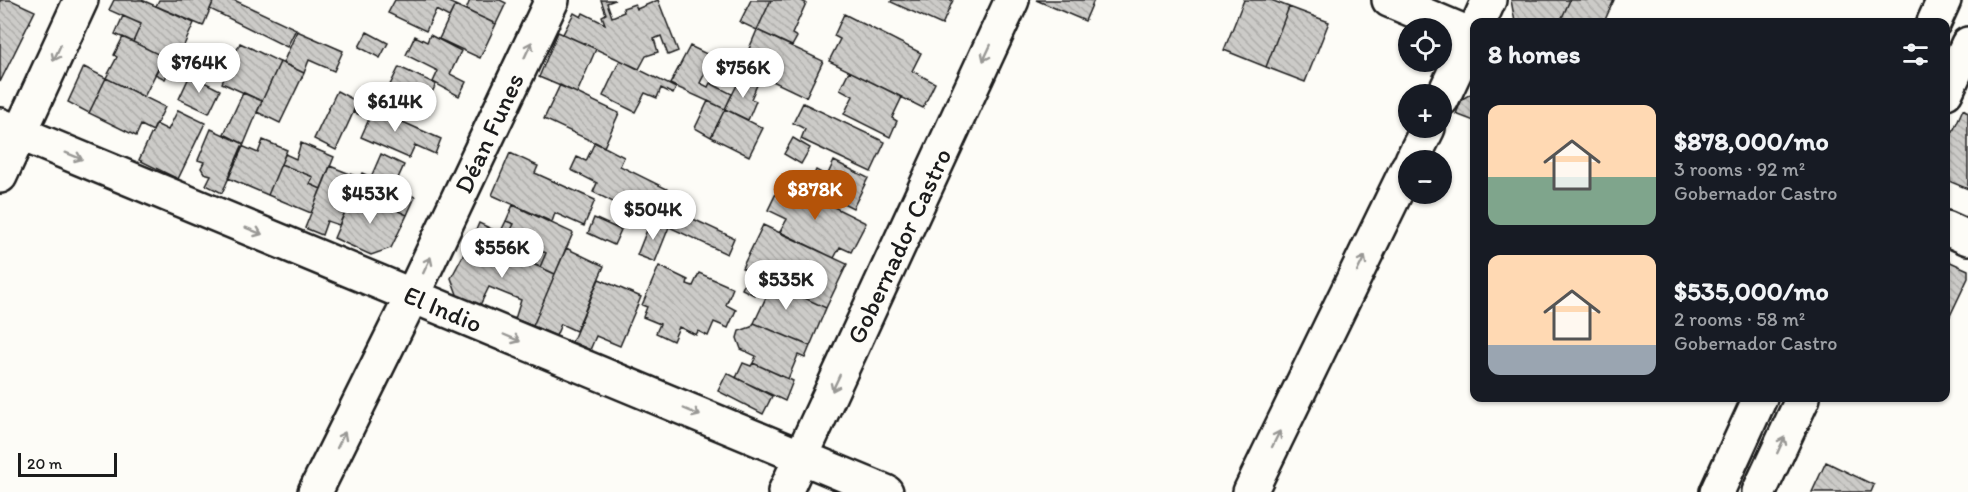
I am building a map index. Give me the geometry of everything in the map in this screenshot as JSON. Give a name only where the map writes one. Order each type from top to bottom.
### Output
[{"type":"street","points":[[0,176],[10,130],[81,0]]},
{"type":"street","name":"Déan Funes","points":[[315,492],[412,296],[552,0]]},
{"type":"street","name":"Gobernador Castro","points":[[785,492],[1012,0]]},
{"type":"street","points":[[1389,0],[1470,29]]},
{"type":"street","points":[[1481,18],[1489,0]]},
{"type":"street","points":[[1936,18],[1944,0]]},
{"type":"street","points":[[1449,84],[1470,41]]},
{"type":"street","points":[[1950,83],[1968,44]]},
{"type":"street","name":"El Indio","points":[[10,130],[886,492]]},
{"type":"street","points":[[1250,492],[1398,188]]},
{"type":"street","points":[[1950,230],[1968,238]]},
{"type":"street","points":[[1717,492],[1758,402]]},
{"type":"street","points":[[1759,492],[1801,402]]},
{"type":"building","points":[[0,0],[11,0],[35,11],[0,82]]},
{"type":"building","points":[[114,0],[142,0],[194,23],[176,63],[133,42],[141,24],[109,10]]},
{"type":"building","points":[[159,0],[214,0],[203,26],[156,6]]},
{"type":"building","points":[[214,0],[234,0],[296,29],[287,47],[210,9]]},
{"type":"building","points":[[395,0],[444,0],[455,5],[449,17],[436,10],[426,31],[388,13]]},
{"type":"building","points":[[470,0],[500,0],[506,3],[496,24],[466,10]]},
{"type":"building","points":[[601,0],[615,0],[607,3],[612,17],[624,12],[623,8],[635,4],[637,9],[658,0],[678,51],[668,55],[661,36],[654,39],[658,52],[646,56],[639,69],[563,34],[574,13],[581,17],[583,13],[605,24],[602,16],[606,14]]},
{"type":"building","points":[[751,0],[771,0],[757,30],[740,22]]},
{"type":"building","points":[[771,0],[800,0],[806,3],[792,34],[797,37],[792,46],[757,30]]},
{"type":"building","points":[[892,0],[953,0],[942,25],[891,2]]},
{"type":"building","points":[[1036,0],[1094,0],[1085,21]]},
{"type":"building","points":[[1244,0],[1271,0],[1289,7],[1266,67],[1224,50]]},
{"type":"building","points":[[1511,0],[1570,0],[1562,18],[1514,18]]},
{"type":"building","points":[[1570,0],[1614,0],[1606,18],[1562,18]]},
{"type":"building","points":[[455,5],[496,24],[480,58],[439,39]]},
{"type":"building","points":[[1289,7],[1329,22],[1305,82],[1266,67]]},
{"type":"building","points":[[844,14],[921,53],[912,71],[935,83],[923,108],[829,61],[840,39],[834,36]]},
{"type":"building","points":[[123,16],[141,24],[133,42],[115,34]]},
{"type":"building","points":[[757,30],[823,61],[806,97],[764,77],[772,60],[749,49]]},
{"type":"building","points":[[297,31],[343,51],[334,71],[309,60],[304,73],[283,63]]},
{"type":"building","points":[[367,32],[388,43],[380,58],[359,47]]},
{"type":"building","points":[[558,32],[596,49],[577,93],[539,77]]},
{"type":"building","points":[[430,35],[461,51],[450,74],[466,82],[459,96],[433,82],[438,71],[406,55],[415,36],[427,42]]},
{"type":"building","points":[[123,37],[164,57],[144,97],[106,78],[117,57],[114,55]]},
{"type":"building","points":[[240,43],[280,62],[262,101],[222,83]]},
{"type":"building","points":[[690,46],[713,57],[700,83],[708,87],[710,83],[732,94],[725,109],[670,84]]},
{"type":"building","points":[[164,57],[184,67],[179,78],[168,73],[165,79],[155,74]]},
{"type":"building","points":[[620,60],[676,88],[673,94],[661,88],[657,98],[645,93],[635,112],[603,96]]},
{"type":"building","points":[[280,62],[304,73],[280,123],[257,112]]},
{"type":"building","points":[[84,67],[106,78],[89,113],[68,102]]},
{"type":"building","points":[[399,67],[436,84],[426,105],[414,99],[410,107],[385,95]]},
{"type":"building","points":[[849,71],[902,97],[892,118],[897,121],[890,137],[844,114],[853,96],[840,89]]},
{"type":"building","points":[[190,75],[220,90],[209,113],[179,99]]},
{"type":"building","points":[[741,77],[757,85],[751,99],[756,101],[748,120],[725,109]]},
{"type":"building","points":[[106,78],[165,107],[153,131],[141,125],[136,136],[89,113]]},
{"type":"building","points":[[560,85],[619,113],[604,147],[544,119]]},
{"type":"building","points":[[337,91],[358,102],[336,150],[314,139]]},
{"type":"building","points":[[243,93],[262,101],[244,144],[224,134]]},
{"type":"building","points":[[1470,94],[1470,119],[1456,114],[1462,99]]},
{"type":"building","points":[[708,101],[725,109],[711,137],[695,128]]},
{"type":"building","points":[[358,102],[441,139],[435,154],[415,145],[409,158],[361,137],[369,119],[353,112]]},
{"type":"building","points":[[803,103],[885,142],[871,172],[801,139],[805,129],[793,123]]},
{"type":"building","points":[[725,109],[763,128],[749,156],[711,137]]},
{"type":"building","points":[[1963,109],[1968,112],[1968,189],[1950,180],[1950,138]]},
{"type":"building","points":[[178,110],[205,123],[178,179],[139,160],[156,124],[168,130]]},
{"type":"building","points":[[211,129],[244,144],[222,193],[206,185],[211,175],[204,173],[201,168],[204,162],[198,160]]},
{"type":"building","points":[[793,138],[810,148],[801,164],[784,154]]},
{"type":"building","points":[[263,140],[287,150],[268,195],[228,178],[242,146],[258,153]]},
{"type":"building","points":[[595,142],[624,157],[620,166],[667,189],[655,213],[633,202],[629,210],[593,192],[597,183],[571,170],[577,157],[586,161]]},
{"type":"building","points":[[301,143],[334,157],[321,189],[310,184],[313,177],[281,164],[285,154],[296,159]]},
{"type":"building","points":[[510,153],[538,166],[535,173],[595,200],[584,226],[555,213],[552,222],[492,195]]},
{"type":"building","points":[[381,154],[404,165],[394,187],[415,197],[407,215],[354,191],[362,173],[371,177]]},
{"type":"building","points":[[834,161],[868,178],[853,208],[809,186],[816,170],[827,176]]},
{"type":"building","points":[[281,164],[313,177],[310,184],[321,189],[311,213],[268,195]]},
{"type":"building","points":[[330,166],[360,178],[339,225],[327,221],[322,235],[305,228]]},
{"type":"building","points":[[782,181],[866,223],[851,252],[840,247],[834,258],[780,232],[787,219],[768,210]]},
{"type":"building","points":[[354,191],[407,215],[391,248],[371,255],[334,238]]},
{"type":"building","points":[[513,205],[573,233],[555,274],[540,267],[546,253],[508,236],[514,224],[506,221]]},
{"type":"building","points":[[676,211],[734,238],[727,254],[669,227]]},
{"type":"building","points":[[594,218],[621,230],[614,245],[588,233]]},
{"type":"building","points":[[651,220],[669,227],[655,262],[637,255]]},
{"type":"building","points":[[506,221],[514,224],[508,236],[546,253],[540,267],[473,237],[479,223],[500,233]]},
{"type":"building","points":[[763,225],[847,264],[826,308],[800,296],[809,277],[799,272],[794,282],[773,272],[770,281],[742,268]]},
{"type":"building","points":[[473,237],[555,274],[533,326],[515,319],[521,300],[489,287],[480,305],[458,297],[451,278]]},
{"type":"building","points":[[566,248],[604,266],[576,331],[561,324],[556,336],[533,326]]},
{"type":"building","points":[[1950,262],[1968,270],[1968,278],[1950,316]]},
{"type":"building","points":[[659,266],[688,280],[687,284],[693,286],[699,273],[733,288],[726,305],[736,310],[728,328],[714,322],[708,336],[698,331],[696,335],[679,327],[673,341],[656,333],[660,324],[643,317],[647,307],[642,305]]},
{"type":"building","points":[[750,272],[826,308],[810,346],[754,323],[768,293],[757,288],[754,295],[742,289]]},
{"type":"building","points":[[599,279],[641,297],[620,346],[596,336],[590,350],[572,342]]},
{"type":"building","points":[[754,323],[810,346],[805,358],[798,355],[788,379],[753,363],[756,356],[741,349],[737,338],[739,331],[751,327]]},
{"type":"building","points":[[743,363],[751,366],[753,363],[793,381],[785,401],[736,378]]},
{"type":"building","points":[[727,373],[772,396],[763,414],[718,391]]},
{"type":"building","points":[[1826,462],[1874,485],[1871,492],[1812,492]]}]
